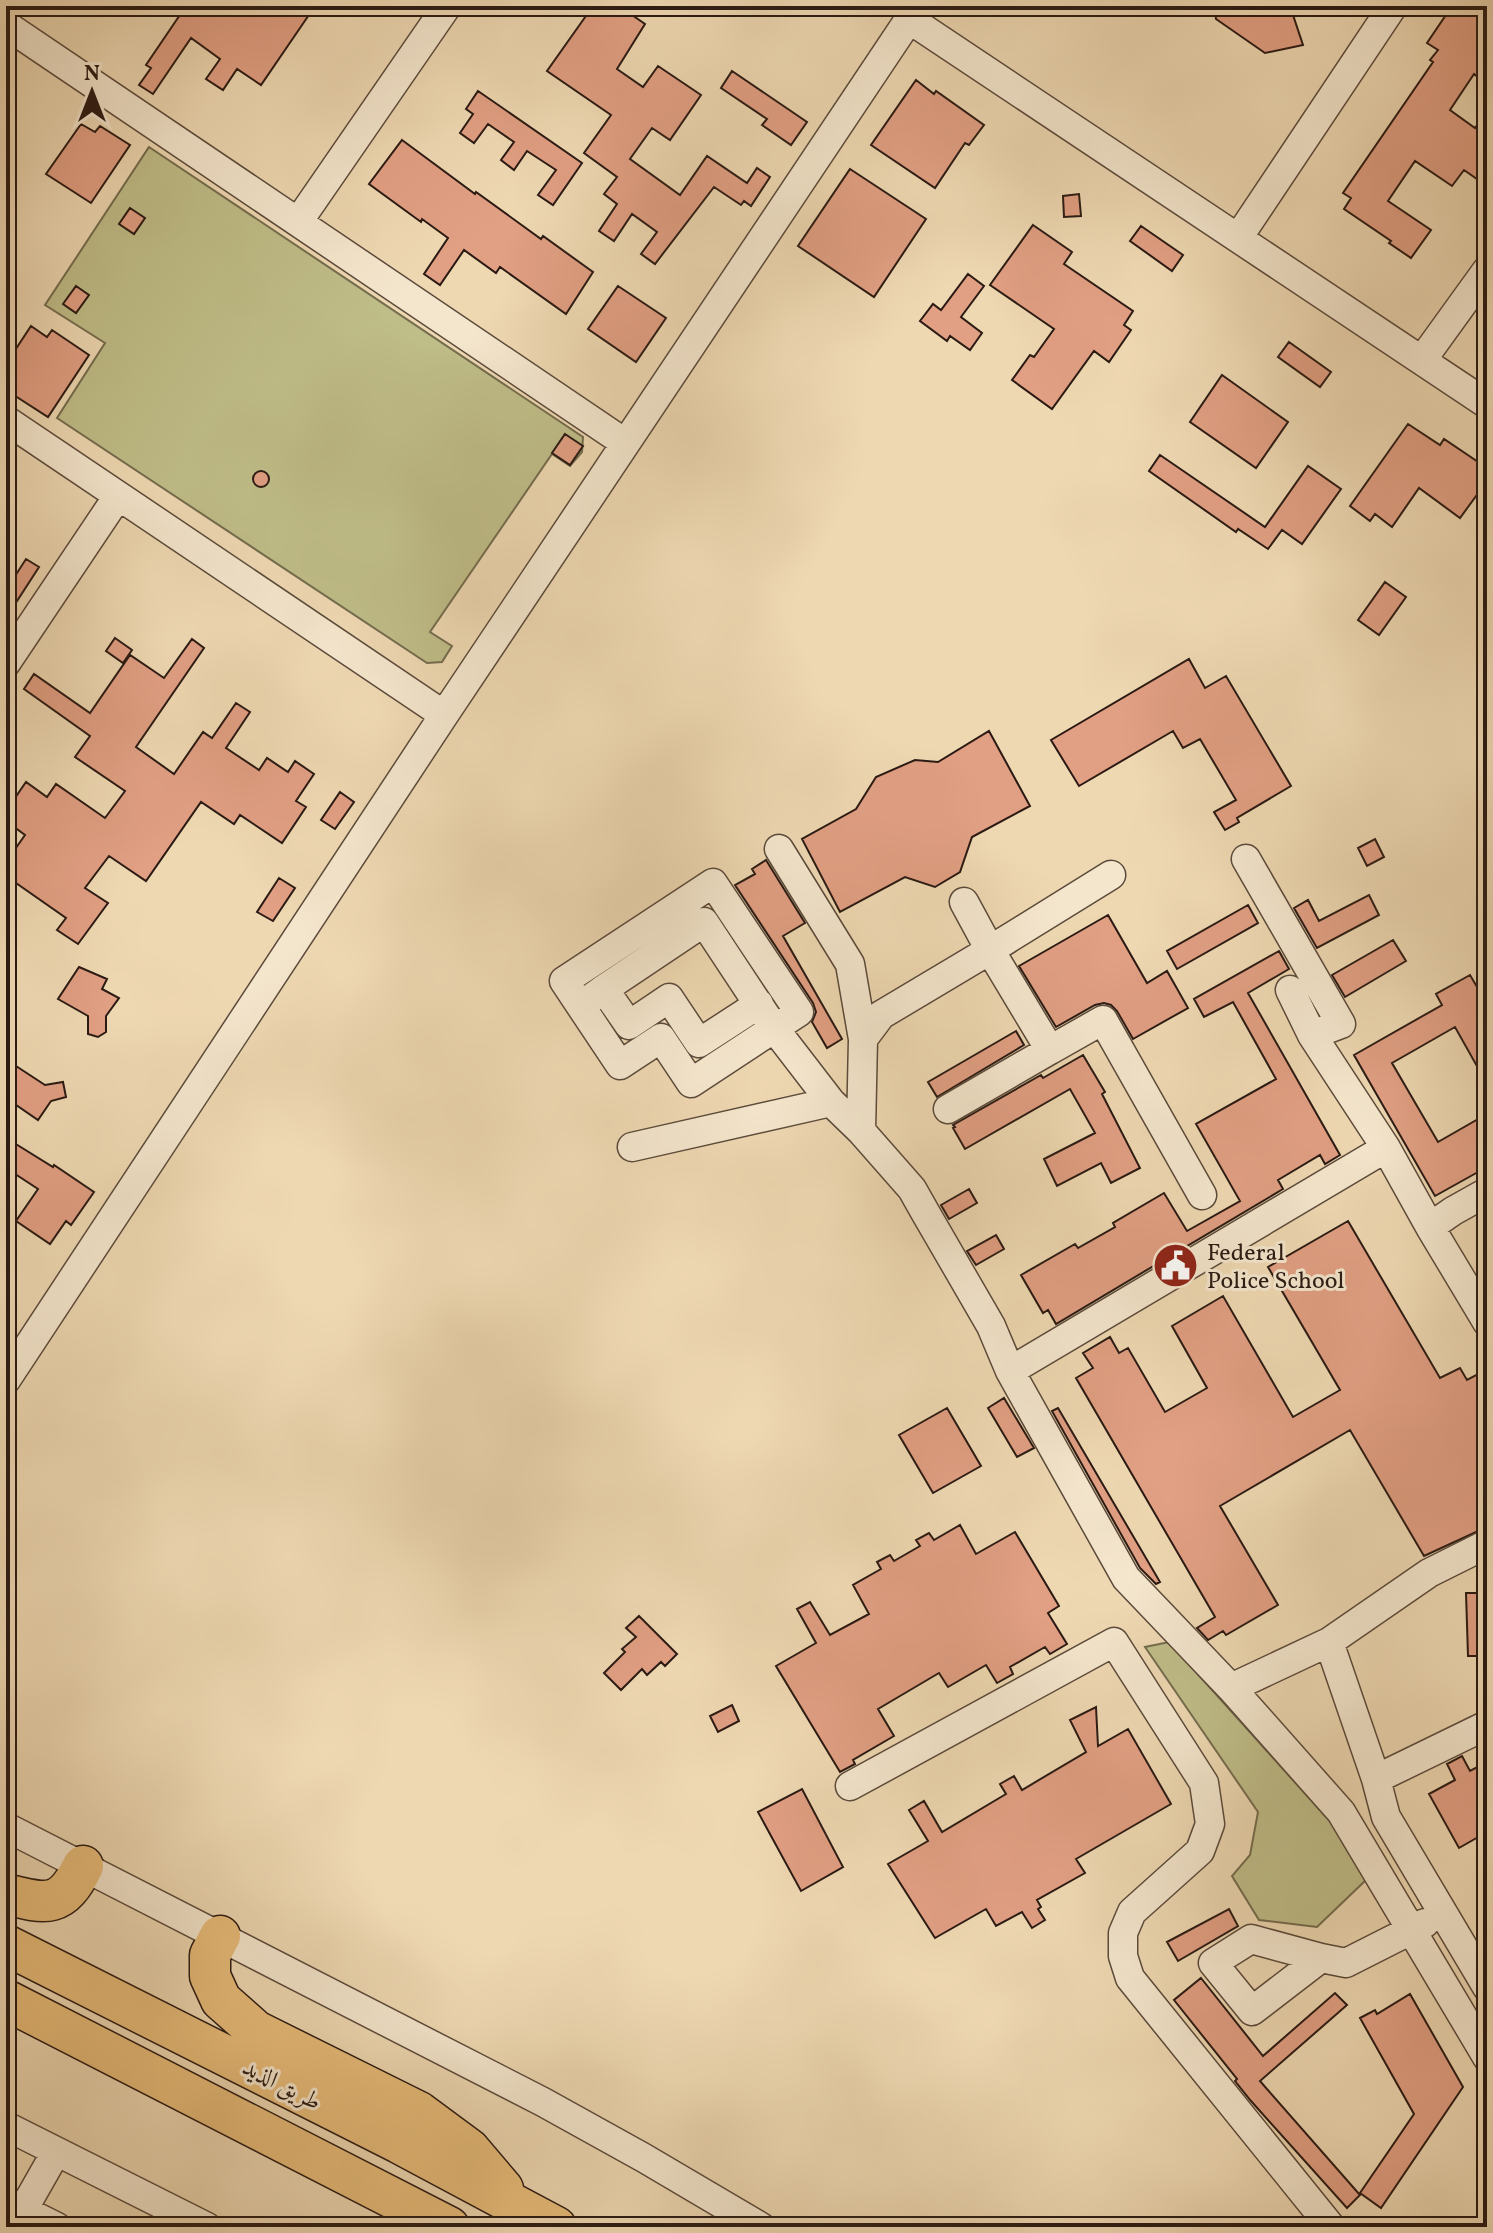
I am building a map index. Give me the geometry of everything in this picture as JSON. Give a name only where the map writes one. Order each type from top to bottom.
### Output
[{"type":"highway","points":[[6,1894],[51,1901],[65,1894],[83,1866]]},
{"type":"highway","points":[[220,1936],[210,1955],[210,1976],[221,2000],[256,2031],[419,2112],[469,2149],[516,2205]]},
{"type":"highway","name":"طريق الذيد","points":[[6,1945],[556,2227]]},
{"type":"highway","name":"طريق الذيد","points":[[6,2000],[449,2227]]},
{"type":"street","points":[[298,222],[447,6]]},
{"type":"street","points":[[1238,238],[1393,6]]},
{"type":"street","points":[[6,1380],[444,715],[913,13],[1238,238],[1487,404]]},
{"type":"street","points":[[6,25],[625,443]]},
{"type":"street","points":[[1422,360],[1487,270]]},
{"type":"street","points":[[6,420],[444,715]]},
{"type":"street","points":[[6,663],[118,496]]},
{"type":"street","points":[[779,849],[850,964],[863,1039],[861,1131]]},
{"type":"street","points":[[1246,859],[1341,1024],[1312,1035]]},
{"type":"street","points":[[863,1039],[881,1015],[1111,875]]},
{"type":"street","points":[[593,997],[620,1065],[661,1038],[691,1083],[799,1012],[713,883],[564,981],[593,997],[629,1025],[669,998],[699,1043],[759,1004]]},
{"type":"street","points":[[964,902],[1050,1050]]},
{"type":"street","points":[[593,997],[704,922],[774,1028],[831,1102],[912,1189],[991,1326],[1010,1371],[1126,1578],[1231,1688],[1341,1812],[1487,2057]]},
{"type":"street","points":[[1290,990],[1312,1035],[1386,1148],[1487,1322]]},
{"type":"street","points":[[948,1109],[1103,1020],[1202,1195]]},
{"type":"street","points":[[632,1147],[831,1102]]},
{"type":"street","points":[[1010,1371],[1386,1148]]},
{"type":"street","points":[[1430,1227],[1487,1192]]},
{"type":"street","points":[[1231,1688],[1329,1642],[1429,1573],[1487,1544]]},
{"type":"street","points":[[850,1786],[1114,1642],[1204,1783],[1210,1824],[1200,1851],[1132,1912],[1123,1933],[1123,1956],[1130,1978],[1331,2227]]},
{"type":"street","points":[[1329,1642],[1386,1817],[1487,1987]]},
{"type":"street","points":[[1376,1779],[1487,1725]]},
{"type":"street","points":[[6,1827],[543,2102],[761,2227]]},
{"type":"street","points":[[1321,1958],[1346,1963],[1443,1914]]},
{"type":"street","points":[[6,2126],[207,2227]]},
{"type":"street","points":[[56,2152],[14,2206],[57,2227]]},
{"type":"shaded area","points":[[149,147],[583,437],[582,452],[570,466],[552,454],[430,632],[452,646],[442,662],[427,663],[57,418],[105,343],[45,305]]},
{"type":"shaded area","points":[[1169,1642],[1345,1838],[1367,1879],[1317,1927],[1259,1920],[1232,1876],[1250,1855],[1258,1812],[1145,1647]]},
{"type":"building","points":[[186,6],[315,6],[261,85],[237,69],[223,90],[206,79],[220,59],[191,38],[153,94],[139,85],[151,68],[146,65]]},
{"type":"building","points":[[593,6],[619,6],[645,24],[617,69],[643,87],[658,66],[701,95],[670,140],[652,128],[630,159],[680,195],[707,156],[747,183],[757,168],[770,177],[751,206],[744,201],[741,205],[714,187],[655,264],[641,254],[657,232],[632,214],[614,241],[599,231],[617,204],[604,194],[617,177],[584,153],[611,115],[547,71]]},
{"type":"building","points":[[1214,6],[1290,6],[1303,45],[1265,53],[1216,19]]},
{"type":"building","points":[[1452,6],[1462,6],[1487,23],[1487,69],[1480,79],[1474,74],[1450,110],[1475,128],[1487,111],[1487,186],[1464,170],[1452,186],[1415,161],[1388,201],[1431,230],[1411,258],[1344,209],[1351,198],[1343,193],[1433,62],[1430,60],[1438,50],[1427,43]]},
{"type":"building","points":[[732,71],[807,122],[791,145],[762,125],[767,119],[721,88]]},
{"type":"building","points":[[916,80],[984,125],[969,145],[965,143],[935,188],[871,145]]},
{"type":"building","points":[[478,91],[582,163],[553,205],[538,195],[556,170],[527,151],[514,170],[501,160],[514,142],[488,124],[474,143],[460,133],[473,114],[466,109]]},
{"type":"building","points":[[81,124],[95,132],[100,126],[130,145],[91,203],[46,174]]},
{"type":"building","points":[[402,140],[475,194],[541,239],[543,236],[593,272],[566,314],[500,267],[496,273],[464,250],[440,285],[424,274],[448,238],[369,184]]},
{"type":"building","points":[[850,169],[926,219],[874,297],[798,246]]},
{"type":"building","points":[[1079,194],[1081,216],[1064,217],[1063,196]]},
{"type":"building","points":[[130,208],[145,218],[134,234],[119,224]]},
{"type":"building","points":[[1033,225],[1072,252],[1064,264],[1133,311],[1124,325],[1131,330],[1109,362],[1094,351],[1052,409],[1012,380],[1054,329],[990,285]]},
{"type":"building","points":[[1141,226],[1183,255],[1172,271],[1130,241]]},
{"type":"building","points":[[968,274],[984,286],[961,317],[982,333],[970,350],[950,336],[947,341],[920,321],[933,304],[941,310]]},
{"type":"building","points":[[76,286],[89,295],[76,313],[63,304]]},
{"type":"building","points":[[618,286],[666,318],[636,362],[588,329]]},
{"type":"building","points":[[31,326],[47,337],[52,330],[89,355],[48,417],[6,390],[6,364]]},
{"type":"building","points":[[1289,342],[1331,372],[1320,387],[1278,357]]},
{"type":"building","points":[[1222,375],[1288,422],[1256,468],[1190,422]]},
{"type":"building","points":[[1408,424],[1440,445],[1444,439],[1487,468],[1487,481],[1460,518],[1419,488],[1392,527],[1375,514],[1370,521],[1350,506]]},
{"type":"building","points":[[565,434],[583,446],[570,465],[552,453]]},
{"type":"building","points":[[1160,455],[1265,527],[1308,466],[1341,489],[1302,544],[1282,530],[1268,549],[1238,529],[1236,532],[1149,471]]},
{"type":"building","points":[[258,471],[264,471],[269,479],[267,485],[258,487],[253,482],[253,476]]},
{"type":"building","points":[[26,559],[39,567],[17,601],[6,594],[6,590]]},
{"type":"building","points":[[1385,582],[1406,597],[1379,635],[1358,620]]},
{"type":"building","points":[[115,638],[132,650],[123,663],[106,651]]},
{"type":"building","points":[[192,639],[204,648],[136,747],[174,774],[203,732],[212,738],[236,703],[250,712],[226,748],[259,770],[267,758],[288,772],[295,761],[314,774],[296,801],[306,807],[282,843],[240,815],[234,824],[201,802],[146,881],[109,856],[85,888],[108,903],[78,944],[57,930],[66,918],[6,876],[6,862],[25,835],[6,821],[6,811],[26,782],[47,797],[56,784],[105,818],[125,791],[75,757],[90,736],[24,689],[34,674],[90,713],[130,655],[164,678]]},
{"type":"building","points":[[1189,659],[1205,688],[1226,676],[1291,786],[1237,818],[1239,822],[1225,830],[1214,812],[1236,800],[1200,739],[1183,748],[1173,731],[1079,786],[1051,740]]},
{"type":"building","points":[[989,731],[1030,806],[972,837],[960,872],[935,887],[905,877],[840,912],[802,839],[856,809],[876,777],[915,760],[938,762]]},
{"type":"building","points":[[340,792],[354,802],[335,829],[321,820]]},
{"type":"building","points":[[1375,839],[1384,857],[1367,866],[1358,848]]},
{"type":"building","points":[[766,860],[805,923],[783,936],[842,1039],[827,1048],[812,1022],[816,1012],[813,1003],[735,885],[755,874],[752,869]]},
{"type":"building","points":[[279,878],[295,888],[273,921],[257,912]]},
{"type":"building","points":[[1369,895],[1379,915],[1317,948],[1294,908],[1308,900],[1319,921]]},
{"type":"building","points":[[1248,905],[1258,923],[1177,969],[1167,951]]},
{"type":"building","points":[[1108,915],[1147,983],[1167,971],[1188,1008],[1133,1039],[1117,1011],[1104,1003],[1056,1027],[1019,966]]},
{"type":"building","points":[[1393,940],[1406,961],[1345,997],[1332,975]]},
{"type":"building","points":[[1279,951],[1289,969],[1248,993],[1340,1155],[1325,1164],[1320,1155],[1278,1180],[1283,1189],[1056,1324],[1048,1310],[1043,1313],[1021,1275],[1075,1244],[1078,1248],[1115,1227],[1113,1223],[1164,1193],[1187,1231],[1240,1201],[1196,1124],[1276,1079],[1233,1002],[1204,1017],[1194,999]]},
{"type":"building","points":[[79,967],[107,979],[102,989],[119,998],[106,1016],[106,1032],[98,1037],[88,1034],[88,1016],[58,999]]},
{"type":"building","points":[[1470,975],[1487,1004],[1487,1084],[1455,1027],[1392,1063],[1438,1142],[1487,1114],[1487,1167],[1435,1196],[1354,1055],[1442,1005],[1436,994]]},
{"type":"building","points":[[1016,1031],[1024,1045],[937,1097],[928,1082]]},
{"type":"building","points":[[1083,1055],[1105,1092],[1102,1094],[1140,1168],[1111,1183],[1101,1163],[1057,1186],[1044,1159],[1095,1133],[1070,1089],[965,1149],[953,1125]]},
{"type":"building","points":[[16,1066],[45,1085],[63,1082],[66,1097],[51,1101],[38,1120],[6,1098],[6,1080]]},
{"type":"building","points":[[11,1141],[94,1192],[71,1225],[66,1221],[50,1244],[16,1221],[38,1189],[6,1168],[6,1149]]},
{"type":"building","points":[[969,1189],[977,1203],[949,1219],[941,1205]]},
{"type":"building","points":[[1348,1221],[1440,1378],[1460,1368],[1467,1380],[1480,1373],[1487,1385],[1487,1527],[1424,1556],[1350,1430],[1220,1506],[1278,1605],[1226,1635],[1223,1631],[1208,1640],[1197,1628],[1215,1617],[1076,1378],[1093,1368],[1083,1353],[1110,1337],[1119,1353],[1128,1348],[1165,1412],[1207,1388],[1172,1326],[1223,1296],[1293,1417],[1340,1390],[1268,1267]]},
{"type":"building","points":[[996,1235],[1004,1249],[976,1265],[967,1251]]},
{"type":"building","points":[[1004,1398],[1034,1448],[1017,1457],[988,1408]]},
{"type":"building","points":[[947,1408],[981,1466],[933,1493],[899,1435]]},
{"type":"building","points":[[1058,1408],[1160,1582],[1156,1584],[1140,1568],[1052,1411]]},
{"type":"building","points":[[960,1525],[976,1554],[1015,1532],[1059,1606],[1048,1613],[1067,1644],[1050,1654],[1045,1647],[1010,1667],[1013,1674],[997,1683],[986,1665],[948,1687],[939,1673],[878,1709],[894,1736],[853,1760],[855,1764],[840,1772],[776,1666],[816,1643],[797,1609],[810,1602],[830,1635],[869,1614],[853,1585],[881,1569],[877,1562],[890,1555],[894,1561],[920,1546],[916,1540],[929,1533],[934,1540]]},
{"type":"building","points":[[1466,1593],[1487,1593],[1487,1656],[1468,1656]]},
{"type":"building","points":[[639,1616],[677,1654],[665,1666],[661,1662],[647,1675],[642,1669],[621,1690],[604,1673],[625,1652],[622,1649],[636,1637],[626,1628]]},
{"type":"building","points":[[732,1705],[739,1721],[718,1732],[710,1716]]},
{"type":"building","points":[[1096,1707],[1098,1746],[1128,1729],[1171,1804],[1076,1859],[1085,1873],[1037,1900],[1041,1907],[1038,1909],[1045,1920],[1032,1928],[1022,1912],[996,1926],[986,1909],[935,1938],[888,1864],[928,1841],[909,1810],[924,1801],[942,1832],[1006,1794],[1000,1784],[1014,1776],[1022,1790],[1086,1752],[1070,1720]]},
{"type":"building","points":[[1462,1756],[1470,1771],[1487,1762],[1487,1832],[1459,1848],[1429,1794],[1455,1780],[1447,1764]]},
{"type":"building","points":[[802,1789],[843,1867],[801,1891],[758,1812]]},
{"type":"building","points":[[1229,1909],[1238,1926],[1178,1961],[1167,1942]]},
{"type":"building","points":[[1201,1978],[1263,2056],[1335,1993],[1347,2005],[1260,2081],[1360,2195],[1347,2208],[1251,2101],[1174,2000]]},
{"type":"building","points":[[1410,1994],[1463,2087],[1381,2208],[1360,2193],[1414,2114],[1360,2018],[1375,2010],[1377,2014]]},
{"type":"place","name":"Federal Police School","points":[[1176,1266]]}]
